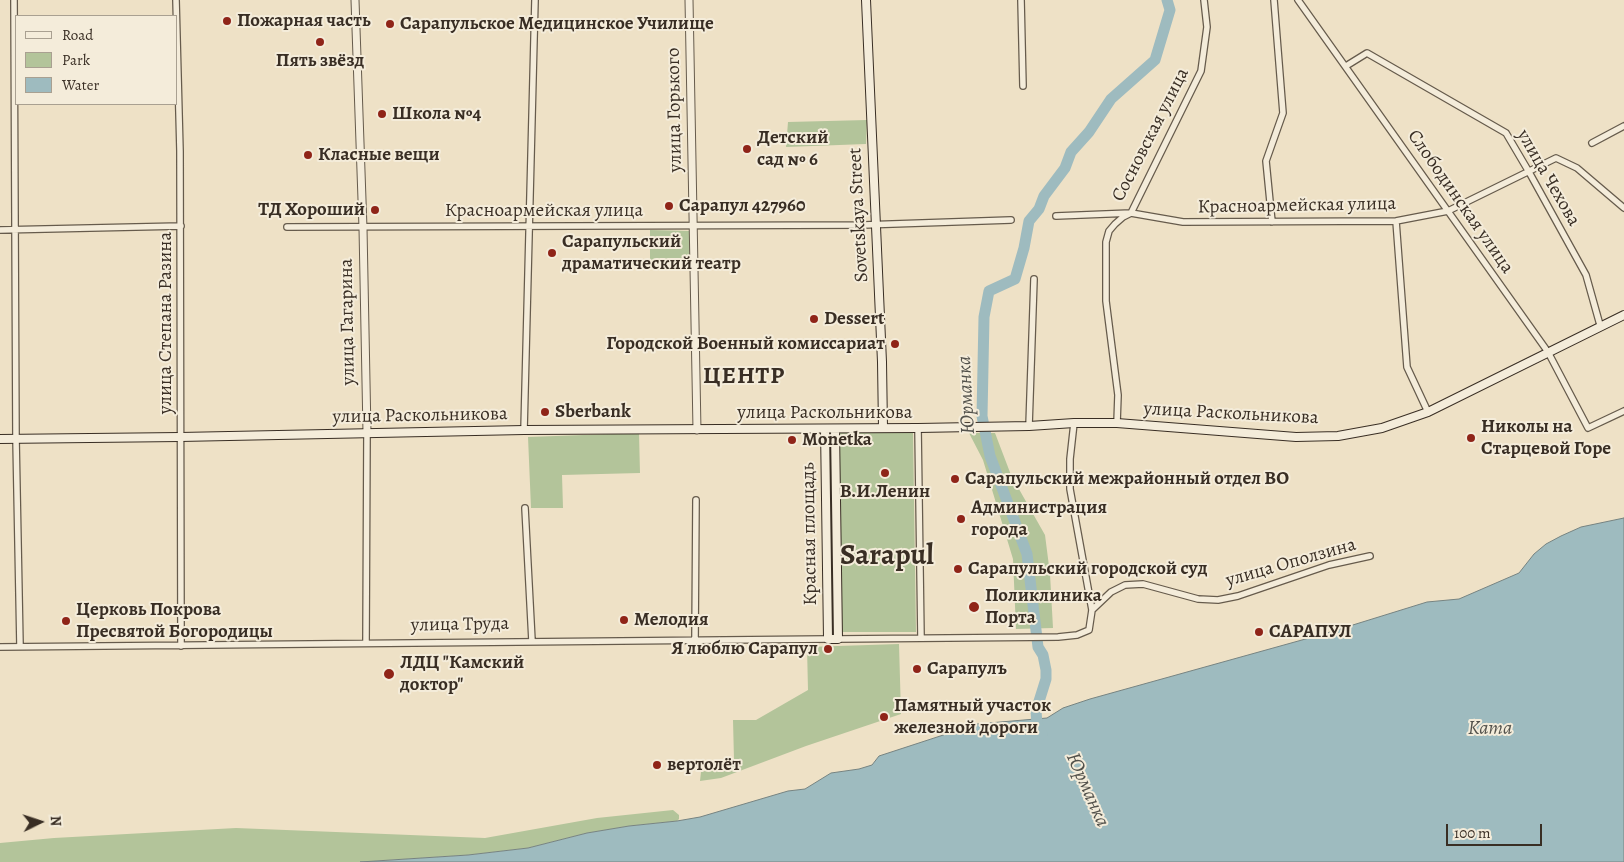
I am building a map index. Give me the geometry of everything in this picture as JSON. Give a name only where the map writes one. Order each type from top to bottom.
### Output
[{"type":"main road","name":"Sovetskaya Street","points":[[866,0],[882,362],[883,428]]},
{"type":"main road","name":"улица Раскольникова","points":[[0,439],[524,430],[950,428],[1074,423],[1117,423],[1296,437],[1338,436],[1382,428],[1428,412],[1469,393],[1600,325],[1624,315]]},
{"type":"main road","name":"Красная площадь","points":[[825,429],[828,639]]},
{"type":"main road","name":"Красная площадь","points":[[835,429],[838,639]]},
{"type":"main road","name":"улица Труда","points":[[828,639],[838,639]]},
{"type":"street","points":[[14,0],[16,439],[20,646]]},
{"type":"street","name":"улица Степана Разина","points":[[176,0],[176,15]]},
{"type":"street","name":"улица Гагарина","points":[[354,0],[367,433],[366,643]]},
{"type":"street","points":[[524,430],[535,0]]},
{"type":"street","name":"улица Горького","points":[[689,0],[698,430]]},
{"type":"street","points":[[1021,0],[1023,86]]},
{"type":"street","name":"Сосновская улица","points":[[1117,423],[1118,395],[1106,301],[1106,242],[1109,232],[1115,224],[1123,217],[1132,213],[1201,71],[1207,27],[1204,0]]},
{"type":"street","points":[[1272,222],[1266,161],[1283,113],[1274,0]]},
{"type":"street","name":"Слободинская улица","points":[[1298,0],[1548,352],[1588,428],[1624,411]]},
{"type":"street","name":"улица Чехова","points":[[1346,66],[1367,53],[1506,133],[1586,276],[1600,325]]},
{"type":"street","name":"улица Степана Разина","points":[[178,60],[181,226],[181,646]]},
{"type":"street","points":[[1592,143],[1624,126]]},
{"type":"street","name":"Красноармейская улица","points":[[1056,216],[1132,213],[1183,222],[1396,221],[1448,211],[1556,158],[1576,168],[1624,208]]},
{"type":"street","name":"Красноармейская улица","points":[[287,227],[876,225],[1011,220]]},
{"type":"street","points":[[1396,221],[1407,367],[1428,412]]},
{"type":"street","points":[[0,230],[181,226]]},
{"type":"street","points":[[1025,426],[1034,279]]},
{"type":"street","points":[[1074,423],[1070,459],[1070,489],[1092,610]]},
{"type":"street","points":[[918,428],[920,638]]},
{"type":"street","points":[[695,640],[696,500]]},
{"type":"street","points":[[525,508],[532,641]]},
{"type":"street","name":"улица Оползина","points":[[920,638],[1058,637],[1077,635],[1089,630],[1092,610],[1111,592],[1125,585],[1143,584],[1198,599],[1218,600],[1238,596],[1329,565],[1370,556]]},
{"type":"street","name":"улица Труда","points":[[838,639],[920,638]]},
{"type":"street","name":"улица Труда","points":[[0,647],[828,639]]},
{"type":"green space","points":[[867,120],[866,144],[786,147],[788,122]]},
{"type":"green space","points":[[650,230],[690,231],[692,261],[650,263]]},
{"type":"green space","points":[[639,433],[640,473],[562,475],[563,508],[531,508],[528,437]]},
{"type":"green space","points":[[838,433],[913,433],[916,632],[841,632]]},
{"type":"green space","points":[[969,433],[995,433],[1011,475],[1045,535],[1050,574],[1053,628],[1016,629],[1013,559],[983,460]]},
{"type":"green space","points":[[899,644],[901,714],[806,746],[721,778],[700,781],[701,772],[722,767],[734,760],[733,720],[756,720],[808,690],[807,647]]},
{"type":"green space","points":[[673,810],[679,815],[677,821],[629,826],[587,833],[528,848],[468,855],[360,862],[0,862],[0,843],[54,838],[236,828],[485,838],[597,818]]},
{"type":"water","name":"Kama","points":[[1624,518],[1624,862],[360,862],[468,855],[528,848],[587,833],[700,817],[788,791],[805,789],[831,773],[872,765],[879,756],[977,724],[1047,718],[1063,708],[1090,699],[1327,633],[1427,602],[1459,599],[1519,573],[1534,554],[1546,544],[1561,536],[1581,527]]},
{"type":"waterway","name":"Юрманка","points":[[1042,734],[1037,724],[1036,711],[1046,679],[1046,670],[1043,655],[1038,647],[1027,554],[990,456],[982,416],[984,317],[989,291],[1015,279],[1029,221],[1039,209],[1044,196],[1065,168],[1071,152],[1089,132],[1111,99],[1155,60],[1170,10],[1167,0]]},
{"type":"place","name":"Пожарная часть","points":[[227,21]]},
{"type":"place","name":"Сарапульское Медицинское Училище","points":[[390,24]]},
{"type":"place","name":"Пять звёзд","points":[[320,42]]},
{"type":"place","name":"Школа №4","points":[[382,114]]},
{"type":"place","name":"Детский сад № 6","points":[[747,149]]},
{"type":"place","name":"Класные вещи","points":[[308,155]]},
{"type":"place","name":"Сарапул 427960","points":[[669,206]]},
{"type":"place","name":"ТД Хороший","points":[[375,210]]},
{"type":"place","name":"Сарапульский драматический театр","points":[[552,253]]},
{"type":"place","name":"Dessert","points":[[814,319]]},
{"type":"place","name":"Городской Военный комиссариат","points":[[895,344]]},
{"type":"place","name":"Sberbank","points":[[545,412]]},
{"type":"place","name":"Николы на Старцевой Горе","points":[[1471,438]]},
{"type":"place","name":"Monetka","points":[[792,440]]},
{"type":"place","name":"В.И.Ленин","points":[[885,473]]},
{"type":"place","name":"Сарапульский межрайонный отдел ВО","points":[[955,479]]},
{"type":"place","name":"Администрация города","points":[[961,519]]},
{"type":"place","name":"Сарапульский городской суд","points":[[958,569]]},
{"type":"place","name":"Поликлиника Порта","points":[[974,607]]},
{"type":"place","name":"Мелодия","points":[[624,620]]},
{"type":"place","name":"Церковь Покрова Пресвятой Богородицы","points":[[66,621]]},
{"type":"place","name":"САРАПУЛ","points":[[1259,632]]},
{"type":"place","name":"Я люблю Сарапул","points":[[828,649]]},
{"type":"place","name":"Сарапулъ","points":[[917,669]]},
{"type":"place","name":"ЛДЦ \"Камский доктор\"","points":[[389,674]]},
{"type":"place","name":"Памятный участок железной дороги","points":[[884,717]]},
{"type":"place","name":"вертолёт","points":[[657,765]]},
{"type":"district","name":"ЦЕНТР","points":[[744,377]]},
{"type":"district","name":"Sarapul","points":[[887,557]]}]
